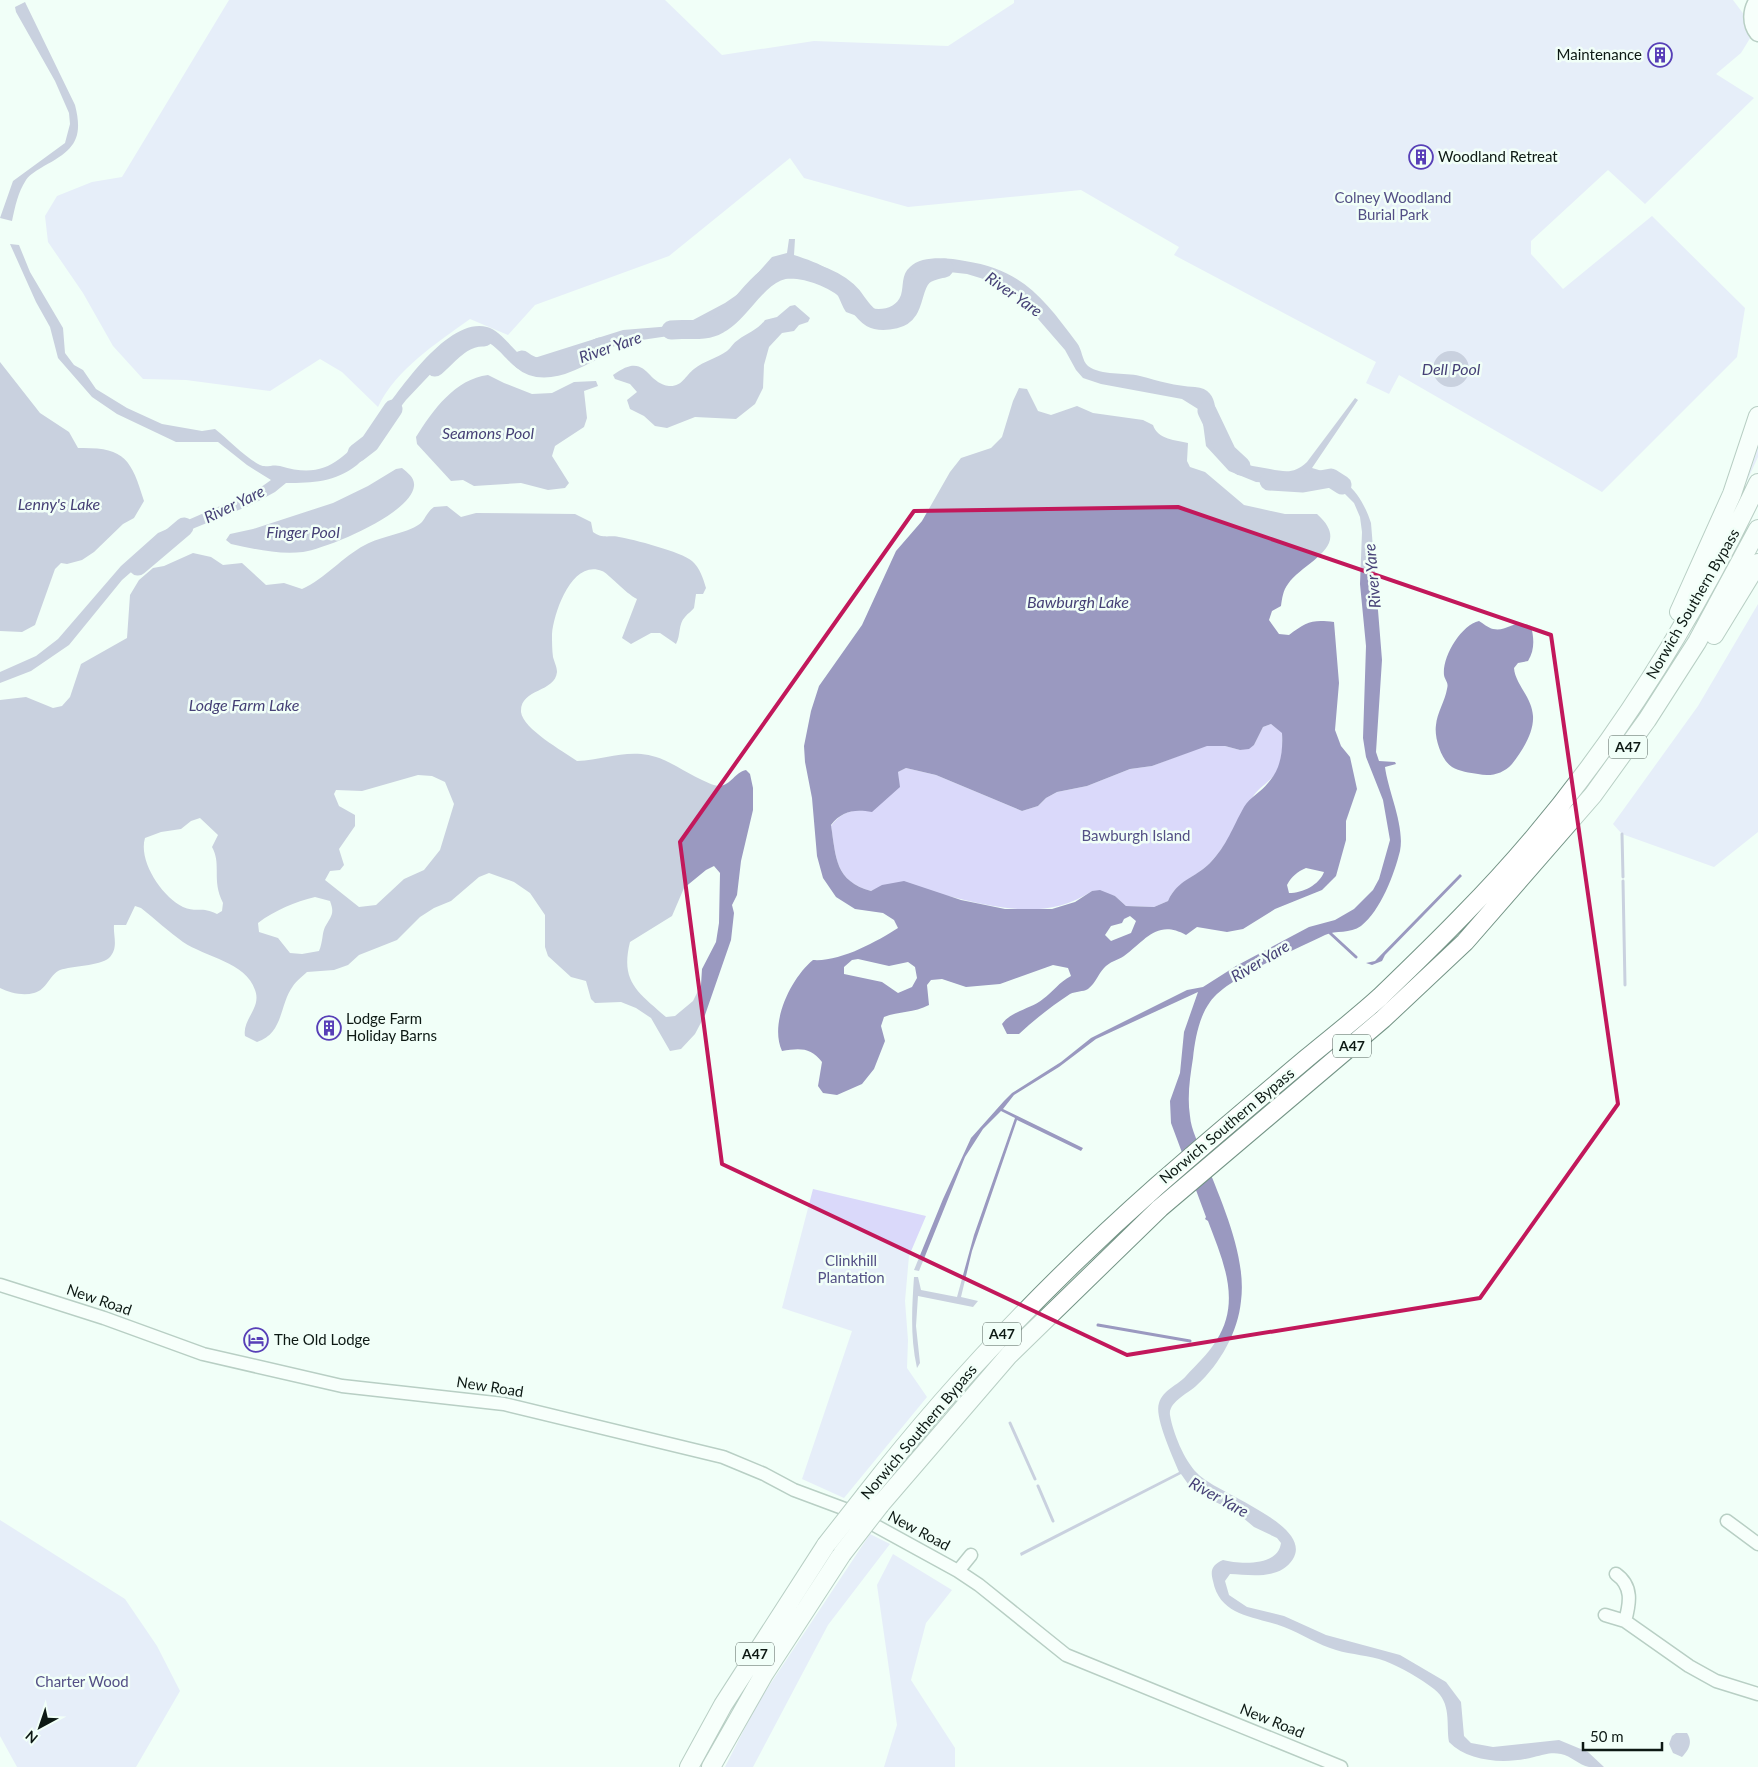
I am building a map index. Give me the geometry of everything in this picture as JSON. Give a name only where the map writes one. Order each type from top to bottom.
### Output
[{"type":"highway","name":"A47","points":[[1524,849],[1625,704],[1672,626],[1732,494],[1758,416]]},
{"type":"highway","name":"Norwich Southern Bypass","points":[[711,1767],[764,1674],[842,1554],[909,1440],[1010,1326],[1049,1286],[1154,1189],[1378,998],[1465,913],[1524,849],[1602,749],[1673,644],[1734,533],[1758,483]]},
{"type":"highway","name":"Norwich Southern Bypass","points":[[689,1767],[723,1705],[826,1545],[873,1499],[1009,1356],[1160,1208],[1383,1019],[1465,942],[1593,795],[1648,720],[1697,642],[1758,529]]},
{"type":"highway","name":"A47","points":[[1465,942],[1582,819],[1633,756],[1678,694],[1758,563]]},
{"type":"main road","points":[[1751,4],[1752,20],[1758,33]]},
{"type":"street","name":"New Road","points":[[0,1285],[104,1318],[203,1354],[342,1386],[504,1404],[723,1457],[764,1474],[794,1490],[845,1509],[958,1571],[979,1584],[1066,1655],[1342,1767]]},
{"type":"street","points":[[1727,1521],[1758,1544]]},
{"type":"street","name":"New Road","points":[[958,1571],[971,1555]]},
{"type":"street","points":[[1616,1574],[1624,1580],[1630,1592],[1625,1621]]},
{"type":"street","points":[[1605,1615],[1625,1621],[1689,1666],[1709,1677],[1758,1694]]},
{"type":"highlighted area","points":[[1178,507],[1551,635],[1618,1104],[1480,1298],[1127,1355],[722,1164],[680,842],[914,511]]},
{"type":"green space","name":"Colney Woodland Burial Park","points":[[229,0],[665,0],[722,55],[814,41],[948,46],[1014,3],[1014,0],[1733,0],[1748,20],[1752,35],[1741,53],[1716,74],[1754,98],[1645,204],[1608,170],[1531,241],[1531,254],[1563,289],[1652,216],[1745,308],[1737,357],[1602,492],[1399,375],[1389,394],[1366,383],[1376,362],[1174,255],[1179,247],[1081,190],[908,207],[804,178],[790,158],[669,256],[535,305],[508,335],[470,319],[431,347],[406,369],[386,393],[378,407],[342,372],[320,359],[270,391],[186,380],[143,379],[113,346],[83,293],[48,242],[45,216],[57,196],[92,182],[122,177]]},
{"type":"green space","points":[[1758,438],[1758,457],[1739,498]]},
{"type":"green space","points":[[1758,604],[1758,832],[1714,867],[1622,834],[1613,824],[1698,706]]},
{"type":"green space","name":"Bawburgh Island","points":[[1271,724],[1282,732],[1281,759],[1277,772],[1254,795],[1228,839],[1210,863],[1181,884],[1168,901],[1154,907],[1126,906],[1115,896],[1092,891],[1070,902],[1048,908],[1026,909],[981,904],[901,887],[886,887],[871,891],[859,887],[850,881],[839,867],[836,858],[831,826],[840,817],[849,812],[860,810],[872,811],[899,787],[898,772],[906,768],[936,775],[1022,811],[1038,806],[1046,798],[1057,792],[1087,786],[1130,769],[1152,766],[1207,745],[1225,746],[1240,750],[1254,745],[1263,727]]},
{"type":"green space","name":"Clinkhill Plantation","points":[[813,1189],[926,1216],[909,1256],[905,1301],[908,1340],[907,1368],[927,1397],[844,1498],[802,1479],[852,1331],[782,1308]]},
{"type":"green space","name":"Charter Wood","points":[[0,1520],[125,1599],[157,1646],[180,1691],[136,1767],[17,1767],[0,1736]]},
{"type":"green space","points":[[870,1534],[890,1544],[828,1625],[753,1767],[725,1767],[757,1704]]},
{"type":"green space","points":[[893,1554],[952,1590],[926,1623],[911,1680],[955,1748],[955,1767],[884,1767],[897,1725],[877,1585]]},
{"type":"water","points":[[25,2],[75,105],[78,127],[74,143],[69,149],[34,172],[26,180],[19,195],[12,221],[0,218],[13,181],[65,143],[70,124],[69,113],[55,81],[16,12],[15,7]]},
{"type":"water","points":[[789,239],[795,239],[794,255],[830,270],[844,283],[852,301],[865,307],[879,309],[892,306],[901,295],[903,280],[907,270],[915,263],[928,259],[944,258],[959,260],[985,265],[1002,271],[1030,289],[1054,313],[1077,343],[1088,366],[1100,371],[1134,375],[1195,387],[1210,393],[1215,407],[1219,440],[1234,458],[1248,465],[1285,471],[1298,469],[1307,462],[1355,398],[1358,400],[1312,468],[1334,476],[1350,487],[1362,502],[1371,523],[1382,660],[1376,752],[1379,761],[1395,762],[1396,764],[1385,767],[1400,831],[1400,851],[1381,902],[1361,926],[1352,930],[1325,935],[1246,974],[1218,993],[1206,1008],[1200,1021],[1190,1080],[1189,1102],[1191,1121],[1236,1246],[1242,1283],[1241,1301],[1232,1336],[1220,1357],[1205,1377],[1172,1406],[1170,1415],[1180,1446],[1192,1468],[1207,1481],[1259,1510],[1276,1522],[1289,1534],[1296,1546],[1293,1559],[1281,1570],[1264,1575],[1230,1574],[1225,1581],[1229,1595],[1247,1607],[1284,1616],[1326,1635],[1400,1655],[1446,1682],[1461,1702],[1464,1736],[1471,1743],[1493,1747],[1559,1740],[1588,1752],[1604,1767],[1585,1766],[1557,1753],[1513,1761],[1489,1760],[1467,1754],[1449,1742],[1444,1701],[1434,1689],[1417,1677],[1385,1661],[1329,1648],[1284,1627],[1251,1617],[1231,1608],[1223,1602],[1217,1593],[1212,1574],[1214,1566],[1223,1560],[1248,1563],[1266,1560],[1278,1551],[1281,1543],[1277,1538],[1254,1527],[1236,1512],[1193,1491],[1181,1474],[1021,1556],[1020,1553],[1179,1472],[1159,1418],[1159,1403],[1167,1391],[1186,1376],[1206,1355],[1216,1341],[1224,1326],[1229,1296],[1224,1266],[1219,1251],[1208,1221],[1205,1219],[1206,1217],[1171,1123],[1170,1101],[1180,1073],[1184,1032],[1198,992],[1096,1039],[1059,1067],[1014,1095],[1003,1109],[1083,1148],[1081,1151],[1017,1120],[972,1251],[961,1297],[978,1301],[973,1307],[918,1296],[916,1326],[920,1363],[917,1368],[912,1333],[914,1277],[918,1277],[921,1290],[957,1297],[974,1235],[1015,1118],[1001,1111],[983,1129],[965,1157],[919,1271],[914,1270],[943,1199],[971,1138],[1004,1101],[1012,1093],[1061,1062],[1091,1038],[1187,990],[1203,987],[1236,966],[1309,927],[1335,920],[1354,909],[1373,890],[1379,879],[1390,840],[1383,800],[1366,757],[1363,738],[1366,646],[1360,584],[1362,532],[1360,517],[1354,503],[1342,491],[1324,481],[1285,484],[1256,482],[1229,471],[1206,446],[1202,416],[1198,409],[1182,399],[1101,384],[1083,378],[1076,370],[1065,350],[1019,297],[1000,284],[967,274],[940,271],[920,278],[903,315],[876,323],[846,312],[837,294],[827,283],[803,272],[780,269],[743,308],[722,320],[689,333],[628,342],[532,372],[523,371],[515,366],[491,344],[482,340],[471,340],[457,346],[406,400],[382,431],[374,425],[423,362],[439,346],[455,334],[471,327],[493,329],[528,360],[623,330],[672,326],[693,320],[741,292],[772,257],[787,253]]},
{"type":"water","points":[[10,244],[19,245],[30,272],[63,328],[65,353],[74,365],[83,370],[96,389],[127,408],[162,424],[202,431],[215,429],[243,454],[260,465],[296,470],[309,471],[330,465],[340,459],[369,431],[377,436],[372,442],[373,448],[349,471],[315,482],[286,483],[275,492],[251,505],[170,538],[122,580],[69,645],[31,671],[0,683],[0,672],[36,656],[58,639],[121,566],[158,533],[257,490],[271,480],[247,465],[218,442],[176,442],[117,414],[92,397],[58,358],[50,327],[36,302]]},
{"type":"water","points":[[795,305],[810,318],[808,322],[799,325],[794,331],[782,333],[769,347],[764,365],[763,388],[755,404],[736,419],[695,417],[667,428],[655,426],[644,416],[630,409],[627,400],[637,392],[630,384],[615,379],[613,375],[624,368],[639,367],[661,384],[677,385],[694,369],[727,351],[736,341],[756,329],[765,320],[777,317],[790,306]]},
{"type":"water","name":"Dell Pool","points":[[1451,351],[1458,352],[1464,356],[1468,362],[1468,376],[1464,382],[1458,386],[1451,387],[1444,386],[1438,382],[1434,376],[1433,369],[1434,362],[1438,356],[1444,352]]},
{"type":"water","name":"Lenny's Lake","points":[[0,362],[40,413],[69,432],[78,448],[106,450],[116,453],[123,458],[135,474],[144,501],[134,518],[123,524],[94,552],[82,560],[67,564],[61,563],[55,569],[35,625],[22,632],[0,631]]},
{"type":"water","name":"Seamons Pool","points":[[488,375],[532,394],[552,393],[574,382],[596,381],[598,386],[584,391],[587,418],[584,427],[555,446],[552,456],[569,483],[565,488],[548,490],[521,483],[474,486],[463,480],[451,481],[417,444],[416,437],[446,397],[465,383]]},
{"type":"water","name":"Bawburgh Lake","points":[[1019,388],[1027,389],[1038,411],[1051,415],[1077,406],[1093,413],[1143,420],[1153,425],[1159,434],[1173,440],[1188,443],[1187,461],[1190,467],[1205,472],[1244,505],[1285,514],[1317,514],[1327,526],[1330,536],[1328,545],[1322,553],[1288,584],[1281,606],[1272,611],[1269,620],[1279,634],[1289,635],[1310,622],[1334,622],[1339,683],[1335,730],[1341,746],[1350,757],[1357,789],[1346,821],[1346,840],[1336,876],[1322,890],[1275,909],[1243,929],[1227,932],[1197,927],[1186,935],[1167,929],[1159,930],[1124,956],[1106,966],[1088,989],[1070,994],[1019,1034],[1007,1034],[1002,1024],[1011,1016],[1047,996],[1071,976],[1068,968],[1053,965],[1000,984],[966,987],[942,979],[931,980],[927,985],[929,1005],[884,1017],[881,1026],[885,1041],[874,1069],[862,1084],[837,1095],[823,1093],[818,1086],[822,1062],[818,1057],[804,1050],[782,1051],[778,1027],[784,1002],[797,978],[813,960],[835,958],[857,950],[898,928],[894,920],[883,913],[855,909],[836,897],[823,878],[817,856],[812,798],[805,762],[804,746],[811,711],[819,686],[862,625],[896,551],[922,521],[950,472],[961,458],[991,448],[1002,437]],"holes":[[[1271,724],[1282,733],[1282,746],[1276,772],[1265,786],[1246,803],[1226,842],[1210,863],[1181,884],[1168,901],[1154,907],[1126,906],[1115,896],[1100,890],[1092,891],[1075,902],[1052,909],[1005,909],[961,900],[904,881],[882,885],[871,891],[859,887],[850,881],[839,867],[836,858],[831,825],[835,820],[849,812],[872,812],[900,787],[898,772],[906,768],[936,775],[1022,811],[1038,806],[1046,798],[1057,792],[1087,786],[1130,769],[1152,766],[1207,746],[1225,746],[1240,750],[1249,749],[1254,745],[1263,727]],[[1306,868],[1324,872],[1322,877],[1310,887],[1300,892],[1289,893],[1287,885],[1297,873]],[[1130,916],[1136,921],[1131,933],[1111,941],[1105,935],[1111,926],[1122,923],[1124,919]],[[858,959],[889,966],[908,962],[915,967],[917,978],[912,987],[898,993],[882,982],[844,974],[844,967],[852,960]]]},
{"type":"water","name":"Finger Pool","points":[[402,468],[411,476],[413,481],[414,486],[409,497],[399,508],[384,518],[348,537],[315,549],[294,553],[258,550],[231,544],[226,540],[230,534],[253,529],[333,503],[368,486],[396,469]]},
{"type":"water","name":"Lodge Farm Lake","points":[[447,506],[461,517],[476,513],[575,514],[591,522],[593,532],[596,534],[634,540],[687,557],[701,573],[706,588],[703,594],[696,594],[694,608],[680,626],[676,644],[660,633],[651,633],[631,644],[622,638],[637,599],[602,571],[591,569],[582,573],[566,590],[553,624],[552,651],[557,672],[555,679],[544,688],[531,694],[522,704],[521,712],[523,719],[536,732],[577,761],[641,754],[664,760],[709,783],[720,786],[742,771],[746,770],[750,774],[753,788],[753,810],[741,861],[737,895],[732,905],[734,913],[731,940],[705,1015],[695,1034],[681,1049],[670,1051],[651,1018],[636,1008],[621,1002],[595,1003],[591,999],[586,981],[571,977],[548,956],[545,947],[545,915],[530,893],[514,882],[489,873],[479,877],[451,901],[434,908],[420,917],[397,940],[359,955],[348,965],[334,970],[307,972],[296,982],[289,993],[277,1025],[272,1032],[266,1038],[257,1042],[245,1036],[246,1024],[254,1008],[256,996],[250,981],[243,973],[234,966],[183,942],[141,908],[135,906],[126,925],[114,925],[114,950],[105,961],[60,970],[53,975],[42,989],[34,993],[17,994],[0,988],[0,700],[26,697],[53,708],[62,706],[70,697],[81,664],[127,638],[130,595],[139,580],[153,568],[164,566],[193,553],[211,557],[223,565],[242,563],[266,585],[284,583],[302,589],[318,580],[365,545],[417,526],[434,507]],"holes":[[[418,775],[432,776],[445,782],[454,804],[440,850],[424,870],[404,879],[376,905],[359,907],[325,880],[330,871],[340,870],[344,865],[339,849],[355,826],[355,815],[339,806],[334,794],[336,790],[362,791]],[[200,818],[218,835],[212,847],[216,860],[219,894],[223,903],[222,911],[217,914],[207,910],[188,909],[175,902],[160,887],[148,867],[145,857],[145,838],[161,832],[181,829],[191,821]],[[714,866],[720,873],[719,923],[716,942],[702,969],[701,985],[693,1001],[675,1016],[666,1017],[640,993],[630,977],[627,967],[630,942],[672,916],[684,888],[706,870]],[[315,897],[330,901],[332,909],[332,915],[324,929],[319,951],[302,954],[290,953],[278,938],[259,932],[258,923],[265,918],[285,907]]]},
{"type":"water","points":[[1479,621],[1493,629],[1503,629],[1515,624],[1531,626],[1533,639],[1532,653],[1528,661],[1518,663],[1514,668],[1517,680],[1532,709],[1532,729],[1527,741],[1512,764],[1496,774],[1487,775],[1461,771],[1448,764],[1439,748],[1436,730],[1438,716],[1447,687],[1444,668],[1449,651],[1459,635],[1472,624]]},
{"type":"water","points":[[1460,874],[1462,876],[1385,955],[1382,961],[1372,965],[1366,963],[1375,961]]},
{"type":"water","points":[[1676,1733],[1687,1733],[1690,1740],[1687,1752],[1682,1757],[1673,1753],[1669,1744],[1672,1736]]},
{"type":"waterway","name":"River Yare","points":[[671,330],[701,329],[719,324],[728,318],[769,276],[779,271],[790,269],[806,271],[840,285],[852,296],[864,312],[873,319],[895,319],[907,312],[916,287],[923,276],[944,268]]},
{"type":"waterway","name":"River Yare","points":[[435,367],[463,343],[476,337],[484,337]]},
{"type":"waterway","name":"River Yare","points":[[522,360],[531,366],[551,368],[572,361],[600,347]]},
{"type":"waterway","name":"River Yare","points":[[357,453],[370,443],[393,409]]},
{"type":"waterway","name":"River Yare","points":[[1207,411],[1227,453],[1241,466]]},
{"type":"waterway","name":"River Yare","points":[[1269,481],[1303,483],[1331,478],[1342,485]]},
{"type":"waterway","name":"River Yare","points":[[138,566],[184,527]]},
{"type":"waterway","points":[[1622,834],[1623,877]]},
{"type":"waterway","points":[[1623,881],[1625,985]]},
{"type":"waterway","points":[[1330,933],[1356,957]]},
{"type":"waterway","points":[[1098,1325],[1190,1341]]},
{"type":"waterway","points":[[1010,1423],[1035,1479]]},
{"type":"waterway","points":[[1038,1486],[1053,1521]]},
{"type":"place","name":"Maintenance","points":[[1660,55]]},
{"type":"place","name":"Woodland Retreat","points":[[1421,157]]},
{"type":"place","name":"Lodge Farm Holiday Barns","points":[[329,1028]]},
{"type":"place","name":"The Old Lodge","points":[[256,1340]]}]
